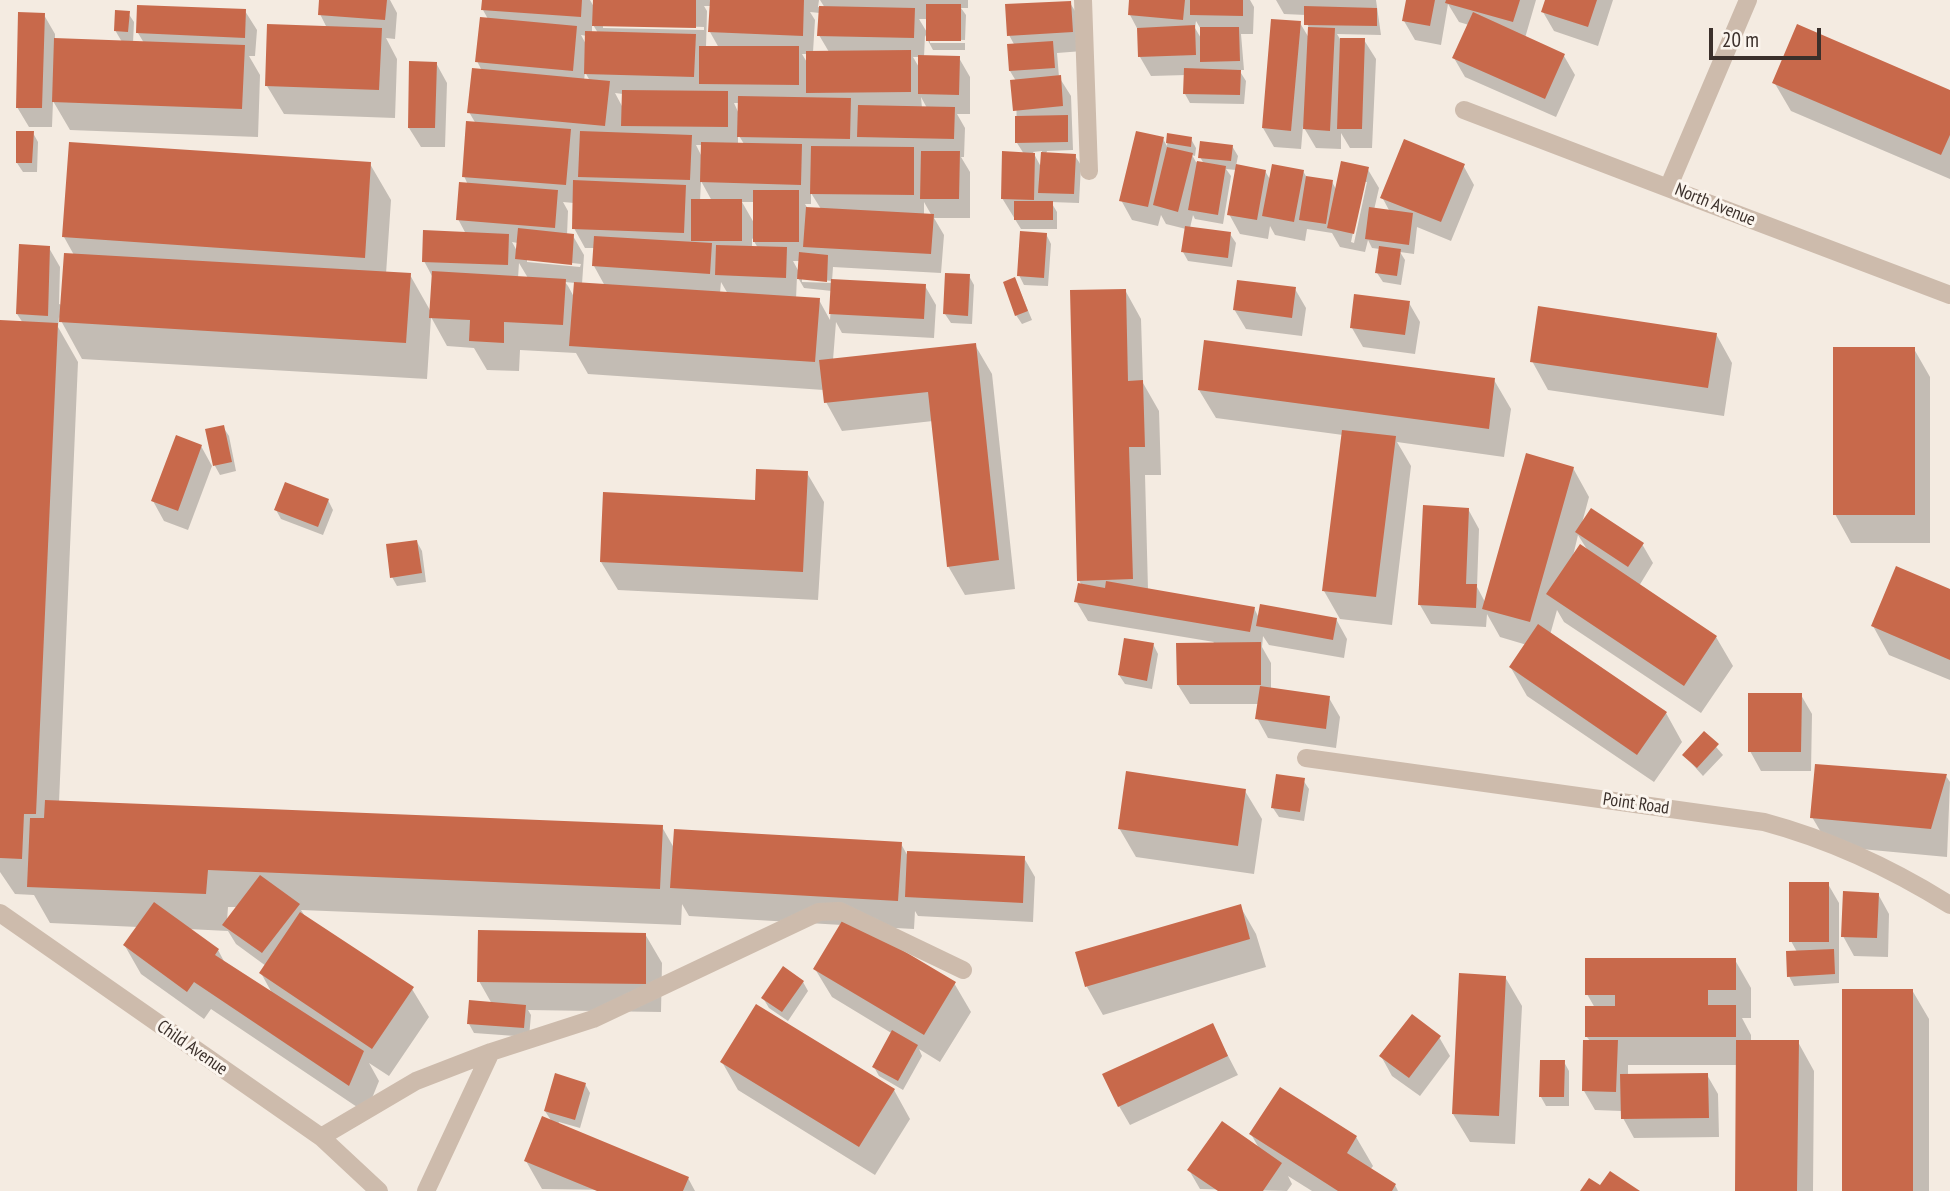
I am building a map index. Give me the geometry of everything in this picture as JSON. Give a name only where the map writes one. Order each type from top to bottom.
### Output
[{"type":"street","points":[[1083,0],[1089,170]]},
{"type":"street","name":"North Avenue","points":[[1748,0],[1668,188],[1950,295]]},
{"type":"street","points":[[1464,110],[1668,188]]},
{"type":"street","name":"Point Road","points":[[1306,758],[1763,822],[1816,836],[1897,872],[1950,905]]},
{"type":"street","points":[[321,1137],[416,1081],[491,1052],[593,1019],[819,912],[840,911],[962,970]]},
{"type":"street","name":"Child Avenue","points":[[0,913],[321,1137],[379,1191]]},
{"type":"street","points":[[426,1191],[491,1052]]},
{"type":"building","points":[[319,0],[387,0],[385,20],[318,15]]},
{"type":"building","points":[[482,0],[582,0],[581,17],[481,10]]},
{"type":"building","points":[[593,0],[696,0],[696,28],[592,26]]},
{"type":"building","points":[[710,0],[804,0],[803,36],[708,32]]},
{"type":"building","points":[[1129,0],[1185,0],[1183,20],[1128,15]]},
{"type":"building","points":[[1190,0],[1243,0],[1243,16],[1190,15]]},
{"type":"building","points":[[1406,0],[1435,0],[1430,26],[1402,21]]},
{"type":"building","points":[[1446,0],[1520,0],[1513,22],[1445,3]]},
{"type":"building","points":[[1545,0],[1597,0],[1588,27],[1541,12]]},
{"type":"building","points":[[1071,1],[1073,32],[1007,36],[1005,4]]},
{"type":"building","points":[[926,4],[961,4],[961,41],[926,41]]},
{"type":"building","points":[[137,5],[246,9],[245,38],[136,33]]},
{"type":"building","points":[[819,6],[915,8],[914,38],[817,36]]},
{"type":"building","points":[[1304,6],[1377,8],[1377,26],[1304,25]]},
{"type":"building","points":[[115,10],[130,11],[128,32],[114,31]]},
{"type":"building","points":[[18,12],[45,13],[42,108],[16,108]]},
{"type":"building","points":[[1473,12],[1565,54],[1545,99],[1452,58]]},
{"type":"building","points":[[480,17],[577,26],[573,71],[475,62]]},
{"type":"building","points":[[1271,19],[1301,21],[1291,131],[1262,128]]},
{"type":"building","points":[[267,24],[382,28],[379,90],[265,86]]},
{"type":"building","points":[[1797,24],[1950,90],[1950,135],[1941,155],[1772,83]]},
{"type":"building","points":[[1195,25],[1196,55],[1138,57],[1137,28]]},
{"type":"building","points":[[1200,27],[1239,27],[1240,61],[1200,62]]},
{"type":"building","points":[[1308,27],[1335,28],[1330,131],[1303,129]]},
{"type":"building","points":[[585,31],[696,34],[694,77],[584,74]]},
{"type":"building","points":[[54,38],[245,45],[242,109],[52,102]]},
{"type":"building","points":[[1340,38],[1365,38],[1362,129],[1337,129]]},
{"type":"building","points":[[1053,41],[1055,68],[1009,71],[1007,44]]},
{"type":"building","points":[[699,46],[799,46],[799,85],[699,84]]},
{"type":"building","points":[[911,50],[911,92],[806,93],[806,51]]},
{"type":"building","points":[[918,55],[960,56],[959,95],[918,94]]},
{"type":"building","points":[[409,61],[437,62],[435,128],[408,128]]},
{"type":"building","points":[[472,68],[610,81],[605,126],[467,113]]},
{"type":"building","points":[[1184,68],[1241,70],[1240,95],[1183,94]]},
{"type":"building","points":[[1061,75],[1063,106],[1013,111],[1010,80]]},
{"type":"building","points":[[622,90],[728,91],[728,127],[621,126]]},
{"type":"building","points":[[738,96],[851,98],[850,139],[737,137]]},
{"type":"building","points":[[858,105],[955,107],[954,139],[857,137]]},
{"type":"building","points":[[1068,115],[1068,142],[1015,143],[1015,116]]},
{"type":"building","points":[[466,121],[571,129],[566,185],[462,177]]},
{"type":"building","points":[[16,131],[34,131],[32,163],[16,163]]},
{"type":"building","points":[[580,131],[692,135],[690,180],[578,177]]},
{"type":"building","points":[[1136,131],[1164,137],[1148,207],[1119,201]]},
{"type":"building","points":[[1167,133],[1192,137],[1191,147],[1166,143]]},
{"type":"building","points":[[1404,139],[1465,164],[1441,222],[1380,198]]},
{"type":"building","points":[[1200,141],[1233,145],[1231,161],[1198,158]]},
{"type":"building","points":[[69,142],[371,162],[365,258],[62,237]]},
{"type":"building","points":[[701,142],[802,144],[801,185],[700,182]]},
{"type":"building","points":[[811,146],[914,147],[914,195],[810,194]]},
{"type":"building","points":[[1167,147],[1193,153],[1178,212],[1153,205]]},
{"type":"building","points":[[921,151],[960,151],[959,199],[920,199]]},
{"type":"building","points":[[1002,151],[1035,153],[1034,200],[1001,199]]},
{"type":"building","points":[[1041,152],[1076,154],[1074,194],[1038,193]]},
{"type":"building","points":[[1197,161],[1226,166],[1218,215],[1188,210]]},
{"type":"building","points":[[1341,161],[1369,167],[1354,234],[1327,228]]},
{"type":"building","points":[[1236,164],[1266,170],[1257,220],[1227,215]]},
{"type":"building","points":[[1272,164],[1304,170],[1294,222],[1262,216]]},
{"type":"building","points":[[1306,176],[1333,180],[1326,224],[1299,220]]},
{"type":"building","points":[[573,180],[686,185],[684,233],[572,229]]},
{"type":"building","points":[[459,182],[558,190],[555,228],[456,220]]},
{"type":"building","points":[[753,190],[799,190],[799,242],[753,242]]},
{"type":"building","points":[[691,199],[742,199],[742,241],[691,241]]},
{"type":"building","points":[[1014,201],[1053,201],[1053,220],[1014,220]]},
{"type":"building","points":[[806,207],[934,214],[931,254],[803,247]]},
{"type":"building","points":[[1369,207],[1413,213],[1409,245],[1365,239]]},
{"type":"building","points":[[1185,226],[1231,232],[1228,258],[1181,252]]},
{"type":"building","points":[[518,228],[574,234],[572,265],[515,259]]},
{"type":"building","points":[[423,230],[509,234],[508,265],[422,262]]},
{"type":"building","points":[[1020,231],[1047,233],[1044,278],[1017,276]]},
{"type":"building","points":[[594,236],[712,243],[710,274],[592,266]]},
{"type":"building","points":[[19,244],[50,246],[48,316],[16,314]]},
{"type":"building","points":[[716,245],[787,247],[786,278],[715,275]]},
{"type":"building","points":[[1379,246],[1401,249],[1397,276],[1375,273]]},
{"type":"building","points":[[799,252],[828,255],[827,282],[797,279]]},
{"type":"building","points":[[64,253],[411,273],[406,343],[59,322]]},
{"type":"building","points":[[432,271],[566,279],[563,325],[504,322],[504,343],[469,341],[470,320],[429,318]]},
{"type":"building","points":[[945,273],[970,274],[968,316],[943,314]]},
{"type":"building","points":[[1015,277],[1028,311],[1015,316],[1003,282]]},
{"type":"building","points":[[831,279],[926,284],[924,319],[829,314]]},
{"type":"building","points":[[1237,280],[1296,287],[1292,318],[1233,310]]},
{"type":"building","points":[[574,282],[820,298],[815,362],[569,346]]},
{"type":"building","points":[[1126,289],[1128,381],[1143,380],[1145,447],[1129,447],[1133,579],[1077,581],[1070,290]]},
{"type":"building","points":[[1354,294],[1410,301],[1405,335],[1350,328]]},
{"type":"building","points":[[1538,306],[1717,333],[1708,388],[1530,362]]},
{"type":"building","points":[[0,320],[58,323],[36,814],[24,814],[22,859],[0,858]]},
{"type":"building","points":[[1204,340],[1495,378],[1489,429],[1198,390]]},
{"type":"building","points":[[976,343],[999,560],[947,567],[928,392],[824,403],[819,360]]},
{"type":"building","points":[[1833,347],[1915,347],[1915,515],[1833,515]]},
{"type":"building","points":[[224,425],[232,462],[213,466],[205,429]]},
{"type":"building","points":[[1342,430],[1396,436],[1376,597],[1322,591]]},
{"type":"building","points":[[176,435],[202,445],[178,511],[151,501]]},
{"type":"building","points":[[1526,453],[1574,467],[1530,622],[1482,609]]},
{"type":"building","points":[[756,469],[808,471],[803,572],[600,562],[603,492],[755,500]]},
{"type":"building","points":[[285,482],[329,499],[318,527],[274,510]]},
{"type":"building","points":[[1423,505],[1469,508],[1466,584],[1477,584],[1476,608],[1418,605]]},
{"type":"building","points":[[1591,508],[1644,543],[1628,567],[1575,532]]},
{"type":"building","points":[[417,540],[422,573],[390,578],[386,544]]},
{"type":"building","points":[[1580,544],[1717,636],[1684,686],[1546,594]]},
{"type":"building","points":[[1896,566],[1950,589],[1950,660],[1871,626]]},
{"type":"building","points":[[1106,581],[1255,607],[1250,632],[1074,602],[1078,583],[1105,588]]},
{"type":"building","points":[[1260,604],[1337,618],[1333,640],[1256,626]]},
{"type":"building","points":[[1538,624],[1667,712],[1637,755],[1509,667]]},
{"type":"building","points":[[1124,638],[1154,643],[1147,681],[1118,675]]},
{"type":"building","points":[[1261,642],[1261,685],[1177,685],[1176,643]]},
{"type":"building","points":[[1260,686],[1330,696],[1326,729],[1255,719]]},
{"type":"building","points":[[1748,693],[1802,693],[1801,752],[1748,752]]},
{"type":"building","points":[[1704,731],[1719,744],[1697,768],[1682,755]]},
{"type":"building","points":[[1815,764],[1947,774],[1931,829],[1810,818]]},
{"type":"building","points":[[1126,771],[1246,789],[1238,846],[1118,829]]},
{"type":"building","points":[[1276,774],[1305,778],[1300,812],[1271,808]]},
{"type":"building","points":[[45,800],[663,825],[660,889],[208,870],[206,894],[27,887],[30,818],[44,818]]},
{"type":"building","points":[[674,829],[902,842],[898,901],[670,888]]},
{"type":"building","points":[[907,851],[1025,856],[1023,903],[905,897]]},
{"type":"building","points":[[260,875],[300,904],[262,953],[222,925]]},
{"type":"building","points":[[1789,882],[1829,882],[1829,942],[1789,942]]},
{"type":"building","points":[[1843,891],[1879,893],[1877,938],[1841,937]]},
{"type":"building","points":[[154,902],[219,949],[215,955],[364,1051],[349,1086],[194,982],[187,992],[123,945]]},
{"type":"building","points":[[1241,904],[1250,939],[1085,987],[1075,952]]},
{"type":"building","points":[[300,912],[414,987],[372,1049],[259,973]]},
{"type":"building","points":[[845,916],[956,982],[924,1035],[813,969]]},
{"type":"building","points":[[478,930],[646,933],[646,984],[477,982]]},
{"type":"building","points":[[1834,949],[1835,974],[1787,977],[1786,951]]},
{"type":"building","points":[[1585,958],[1736,958],[1736,990],[1708,990],[1708,1005],[1736,1005],[1736,1037],[1585,1037],[1585,1006],[1615,1006],[1615,995],[1585,995]]},
{"type":"building","points":[[783,966],[804,981],[782,1012],[761,998]]},
{"type":"building","points":[[1459,973],[1506,976],[1499,1116],[1452,1114]]},
{"type":"building","points":[[1842,989],[1913,989],[1913,1191],[1842,1191]]},
{"type":"building","points":[[469,1000],[526,1005],[524,1028],[467,1024]]},
{"type":"building","points":[[756,1004],[895,1089],[859,1147],[720,1062]]},
{"type":"building","points":[[1412,1014],[1441,1036],[1409,1078],[1379,1056]]},
{"type":"building","points":[[1213,1023],[1228,1056],[1118,1107],[1102,1074]]},
{"type":"building","points":[[892,1030],[918,1045],[898,1081],[872,1067]]},
{"type":"building","points":[[1583,1040],[1618,1040],[1616,1092],[1582,1091]]},
{"type":"building","points":[[1736,1040],[1799,1040],[1797,1191],[1735,1191]]},
{"type":"building","points":[[1540,1060],[1565,1060],[1564,1097],[1539,1097]]},
{"type":"building","points":[[555,1073],[586,1083],[575,1120],[544,1111]]},
{"type":"building","points":[[1708,1073],[1709,1118],[1621,1119],[1620,1074]]},
{"type":"building","points":[[1280,1087],[1357,1136],[1347,1153],[1396,1184],[1392,1191],[1338,1191],[1249,1134]]},
{"type":"building","points":[[542,1116],[689,1177],[683,1191],[597,1191],[524,1161]]},
{"type":"building","points":[[1222,1121],[1282,1163],[1263,1191],[1218,1191],[1187,1170]]},
{"type":"building","points":[[1610,1171],[1640,1191],[1580,1191],[1589,1178],[1600,1185]]}]
